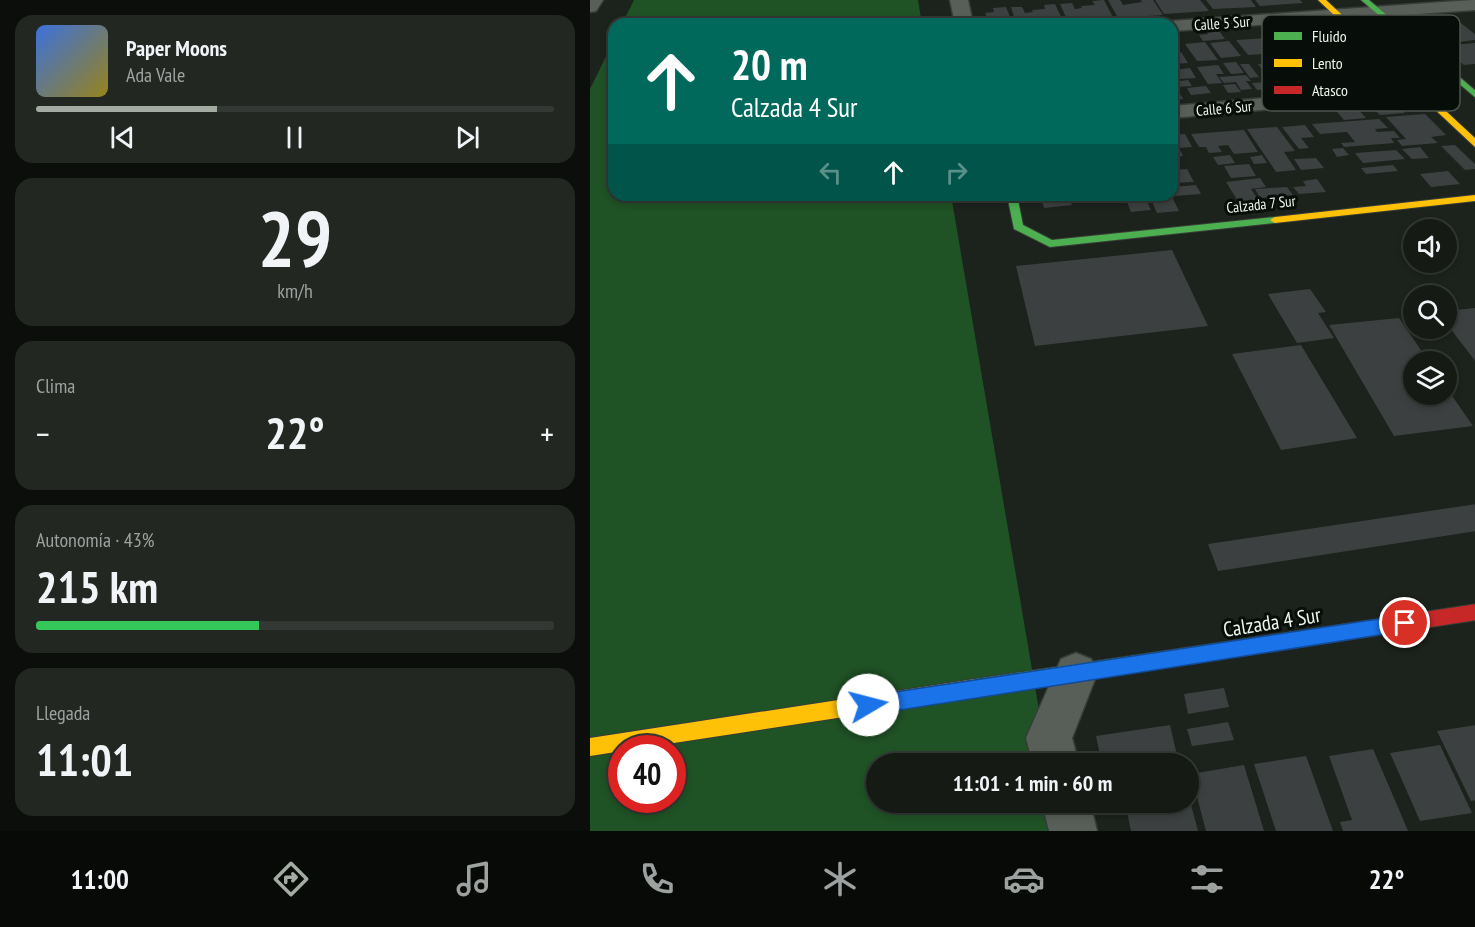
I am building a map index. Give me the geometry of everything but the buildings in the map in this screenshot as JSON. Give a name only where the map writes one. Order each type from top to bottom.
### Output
[{"type":"street","points":[[590,7],[594,0]]},
{"type":"street","points":[[959,0],[963,18]]},
{"type":"street","points":[[1322,0],[1339,15]]},
{"type":"street","points":[[1365,0],[1383,15]]},
{"type":"street","name":"Calle 5 Sur","points":[[1339,15],[1475,5]]},
{"type":"street","name":"Calle 5 Sur","points":[[1178,26],[1262,20]]},
{"type":"street","points":[[1460,80],[1472,90]]},
{"type":"street","name":"Calle 6 Sur","points":[[1178,111],[1262,104]]},
{"type":"street","points":[[1440,111],[1475,146]]},
{"type":"street","name":"Calzada 7 Sur","points":[[1013,201],[1018,227],[1050,244],[1475,198]]},
{"type":"street","name":"Calzada 4 Sur","points":[[590,747],[1475,612]]},
{"type":"street","points":[[1053,753],[1049,738],[1076,674]]},
{"type":"street","points":[[1069,813],[1073,831]]},
{"type":"green space","points":[[634,0],[918,0],[921,18],[625,18]]},
{"type":"green space","points":[[608,52],[608,201],[952,201],[1046,753],[866,753],[866,813],[1056,813],[1059,831],[590,831],[590,89]]},
{"type":"traffic: fast","points":[[1365,0],[1382,15]]},
{"type":"traffic: fast","points":[[1460,82],[1476,96]]},
{"type":"traffic: fast","points":[[1013,201],[1018,227],[1050,244],[1275,220]]},
{"type":"traffic: fast","points":[[975,688],[1332,634]]},
{"type":"traffic: slow","points":[[1322,0],[1338,15]]},
{"type":"traffic: slow","points":[[1440,111],[1476,145]]},
{"type":"traffic: slow","points":[[1275,220],[1476,198]]},
{"type":"traffic: slow","points":[[590,747],[975,688]]},
{"type":"traffic: jam","points":[[1332,634],[1476,612]]},
{"type":"route","points":[[868,705],[1405,623]]}]
